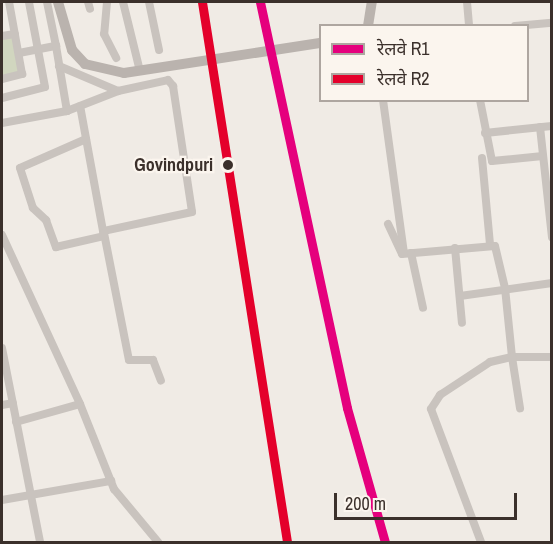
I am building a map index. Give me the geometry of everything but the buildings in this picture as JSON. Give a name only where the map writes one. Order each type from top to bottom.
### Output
[{"type":"main road","points":[[58,2],[72,50],[85,64],[109,72],[140,71],[319,43]]},
{"type":"main road","points":[[368,24],[372,2]]},
{"type":"street","points":[[2,79],[22,74],[9,2]]},
{"type":"street","points":[[2,98],[45,88],[28,2]]},
{"type":"street","points":[[47,2],[67,111]]},
{"type":"street","points":[[107,2],[104,34],[116,58]]},
{"type":"street","points":[[123,2],[140,71]]},
{"type":"street","points":[[149,2],[159,50]]},
{"type":"street","points":[[467,2],[469,24]]},
{"type":"street","points":[[529,25],[552,23]]},
{"type":"street","points":[[2,36],[15,34]]},
{"type":"street","points":[[19,53],[56,46]]},
{"type":"street","points":[[60,66],[118,91]]},
{"type":"street","points":[[2,123],[67,111],[118,91],[164,80],[171,82],[194,210],[185,216],[104,233],[56,247],[48,223],[33,208],[20,168],[86,140]]},
{"type":"street","points":[[383,102],[408,253],[423,308]]},
{"type":"street","points":[[480,102],[492,161],[543,156]]},
{"type":"street","points":[[80,106],[129,360],[153,360],[161,381]]},
{"type":"street","points":[[485,133],[552,126]]},
{"type":"street","points":[[540,127],[552,237]]},
{"type":"street","points":[[482,158],[490,245]]},
{"type":"street","points":[[388,224],[398,251],[408,253],[490,245],[498,249],[520,408]]},
{"type":"street","points":[[2,235],[80,404],[118,496],[158,543]]},
{"type":"street","points":[[456,248],[462,323]]},
{"type":"street","points":[[460,296],[552,283]]},
{"type":"street","points":[[2,348],[40,543]]},
{"type":"street","points":[[481,543],[431,409],[440,395],[490,362],[512,357],[552,357]]},
{"type":"street","points":[[2,405],[13,403]]},
{"type":"street","points":[[16,422],[80,404]]},
{"type":"street","points":[[2,500],[111,481]]},
{"type":"green space","points":[[13,36],[20,73],[2,76],[2,38]]},
{"type":"railway","points":[[202,2],[287,542]]},
{"type":"railway","points":[[260,2],[347,408],[385,542]]},
{"type":"rail line","name":"R2","points":[[202,2],[287,542]]},
{"type":"rail line","name":"R1","points":[[260,2],[347,408],[385,542]]},
{"type":"place","name":"Govindpuri","points":[[228,165]]}]
